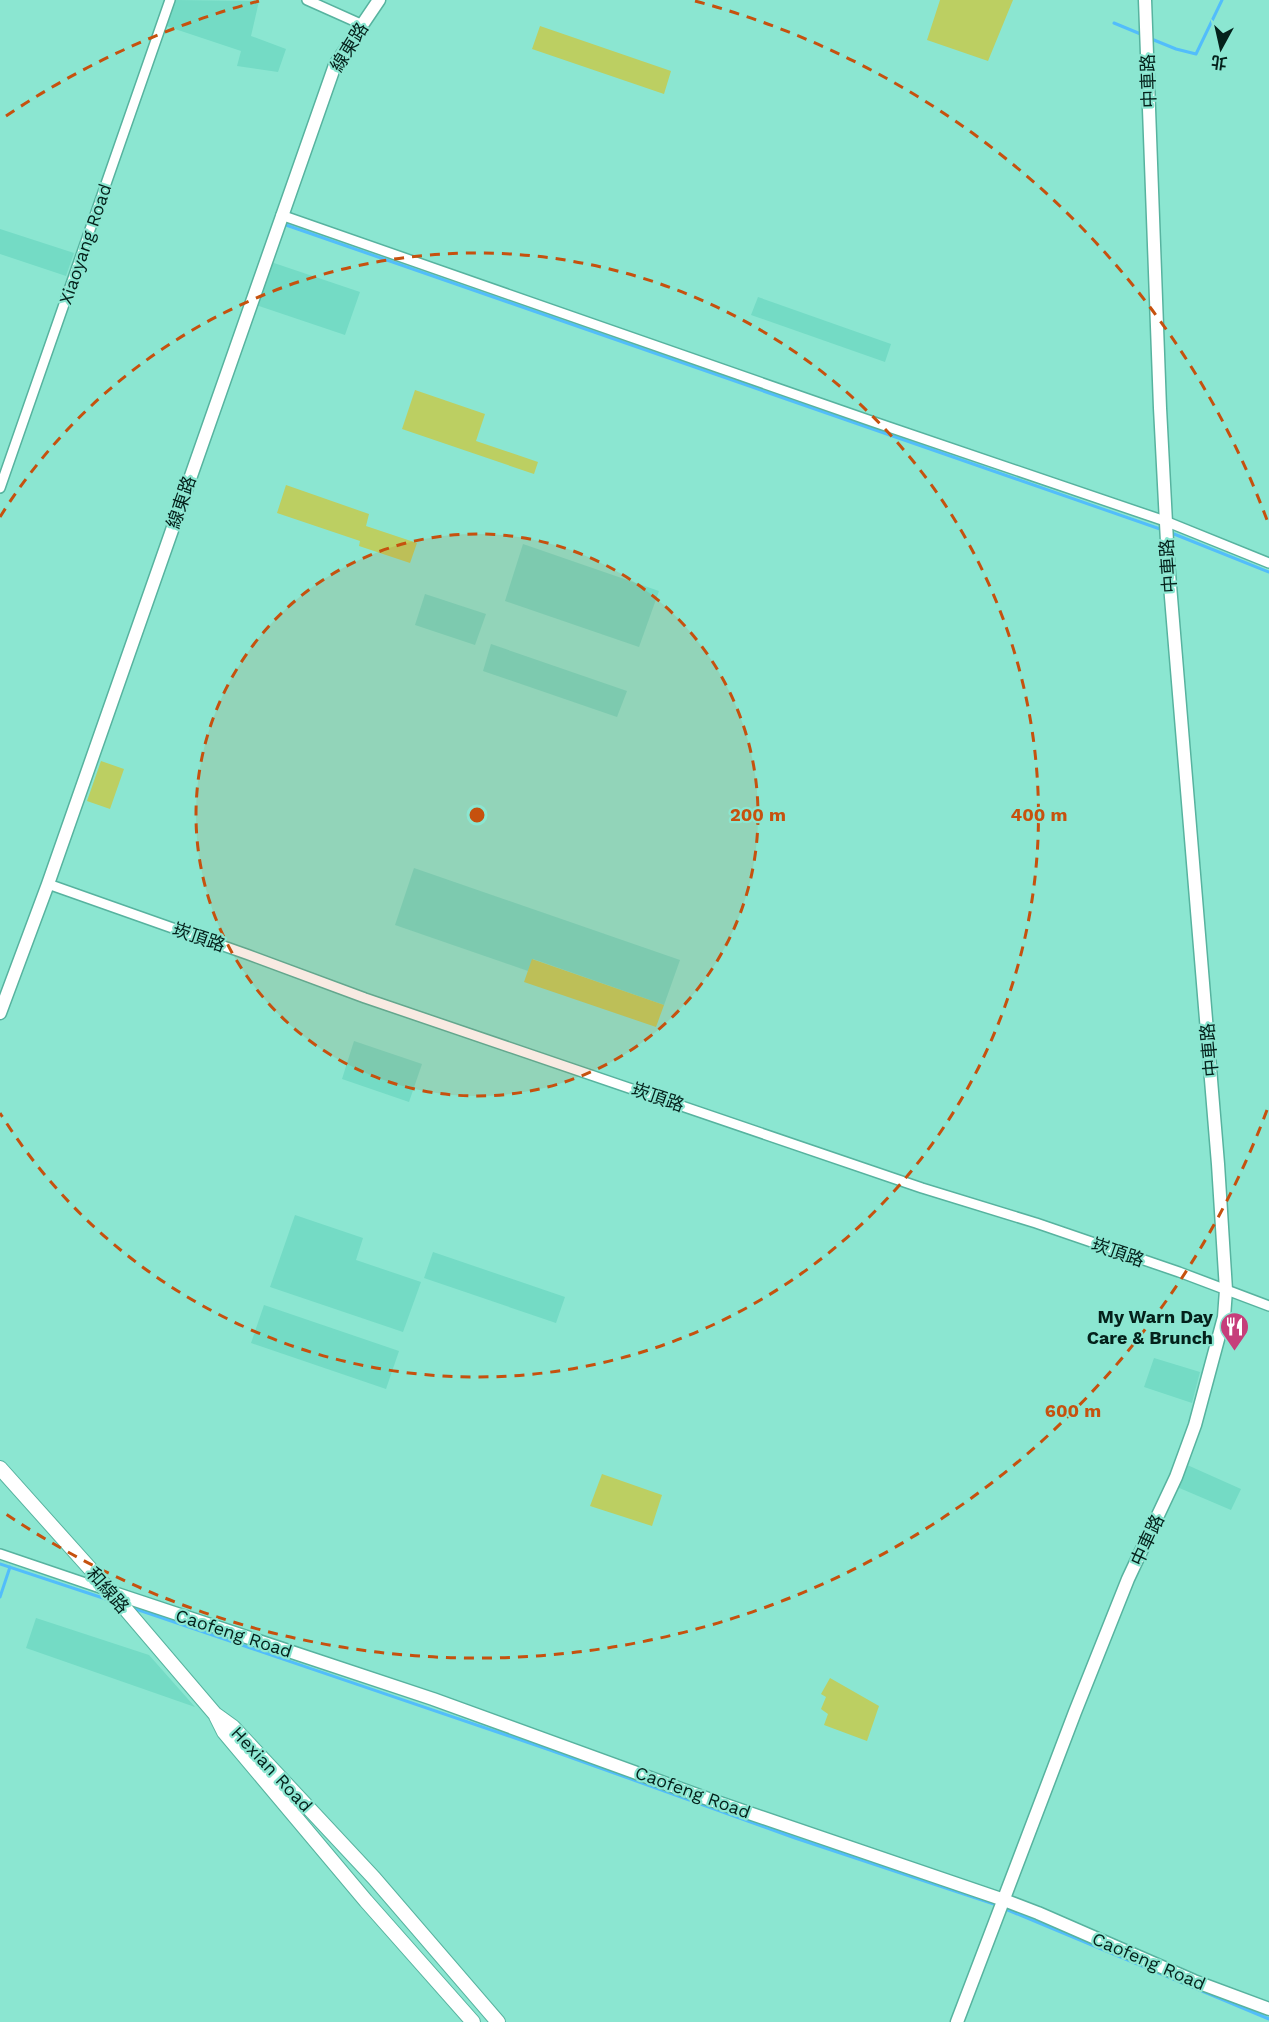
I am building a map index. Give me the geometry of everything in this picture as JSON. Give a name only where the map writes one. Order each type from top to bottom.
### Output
[{"type":"main road","name":"和線路","points":[[0,1467],[215,1714]]},
{"type":"main road","name":"Hexian Road","points":[[215,1714],[224,1732],[366,1901],[473,2022]]},
{"type":"main road","name":"Hexian Road","points":[[215,1714],[233,1726],[374,1878],[498,2022]]},
{"type":"street","name":"Xiaoyang Road","points":[[0,488],[170,0]]},
{"type":"street","points":[[307,0],[363,25]]},
{"type":"street","name":"線東路","points":[[0,1013],[48,884],[335,65],[380,0]]},
{"type":"street","name":"中車路","points":[[957,2022],[1128,1579],[1180,1466],[1195,1425],[1224,1317],[1226,1290],[1218,1164],[1165,521],[1145,0]]},
{"type":"street","points":[[281,215],[1165,521],[1269,563]]},
{"type":"street","name":"崁頂路","points":[[48,884],[364,998],[922,1188],[1047,1227],[1269,1306]]},
{"type":"street","points":[[0,1554],[111,1592]]},
{"type":"street","name":"Caofeng Road","points":[[111,1592],[433,1699],[711,1800],[1004,1900],[1194,1981],[1269,2009]]},
{"type":"shaded area","points":[[175,0],[259,1],[251,36],[286,49],[278,72],[237,66],[241,51],[166,26]]},
{"type":"shaded area","points":[[940,0],[1013,0],[988,61],[927,40]]},
{"type":"shaded area","points":[[540,26],[671,71],[664,94],[532,49]]},
{"type":"shaded area","points":[[0,229],[74,253],[66,276],[0,254]]},
{"type":"shaded area","points":[[271,262],[360,292],[345,335],[256,305]]},
{"type":"shaded area","points":[[758,297],[891,344],[885,362],[751,315]]},
{"type":"shaded area","points":[[415,390],[485,414],[476,441],[538,462],[534,474],[402,429]]},
{"type":"shaded area","points":[[286,485],[369,514],[366,526],[417,543],[410,563],[359,546],[360,541],[277,513]]},
{"type":"shaded area","points":[[523,544],[659,591],[639,647],[505,601]]},
{"type":"shaded area","points":[[425,594],[486,614],[475,645],[415,625]]},
{"type":"shaded area","points":[[491,644],[627,691],[617,717],[483,671]]},
{"type":"shaded area","points":[[101,761],[124,769],[110,809],[87,801]]},
{"type":"shaded area","points":[[414,868],[680,960],[664,1005],[533,959],[528,971],[395,925]]},
{"type":"shaded area","points":[[532,959],[664,1005],[656,1027],[524,982]]},
{"type":"shaded area","points":[[354,1041],[422,1064],[409,1102],[342,1079]]},
{"type":"shaded area","points":[[295,1215],[363,1238],[356,1260],[421,1282],[403,1332],[270,1287]]},
{"type":"shaded area","points":[[433,1252],[565,1297],[556,1323],[424,1278]]},
{"type":"shaded area","points":[[264,1305],[399,1351],[386,1389],[251,1343]]},
{"type":"shaded area","points":[[1154,1358],[1200,1372],[1192,1403],[1144,1387]]},
{"type":"shaded area","points":[[1185,1464],[1241,1489],[1231,1510],[1177,1487]]},
{"type":"shaded area","points":[[602,1474],[662,1495],[652,1526],[590,1506]]},
{"type":"shaded area","points":[[36,1618],[149,1655],[195,1707],[26,1648]]},
{"type":"shaded area","points":[[830,1678],[879,1706],[867,1741],[824,1725],[828,1714],[821,1709],[826,1697],[821,1694]]},
{"type":"waterway","points":[[1149,38],[1196,54],[1222,0]]},
{"type":"waterway","points":[[1114,23],[1143,35]]},
{"type":"waterway","points":[[286,225],[1163,530]]},
{"type":"waterway","points":[[1169,532],[1269,572]]},
{"type":"waterway","points":[[0,1564],[112,1601]]},
{"type":"waterway","points":[[0,1597],[10,1567]]},
{"type":"waterway","points":[[130,1607],[550,1750],[795,1838],[997,1905]]},
{"type":"waterway","points":[[1003,1908],[1269,2019]]},
{"type":"place","name":"My Warn Day Care & Brunch","points":[[1234,1352]]}]
